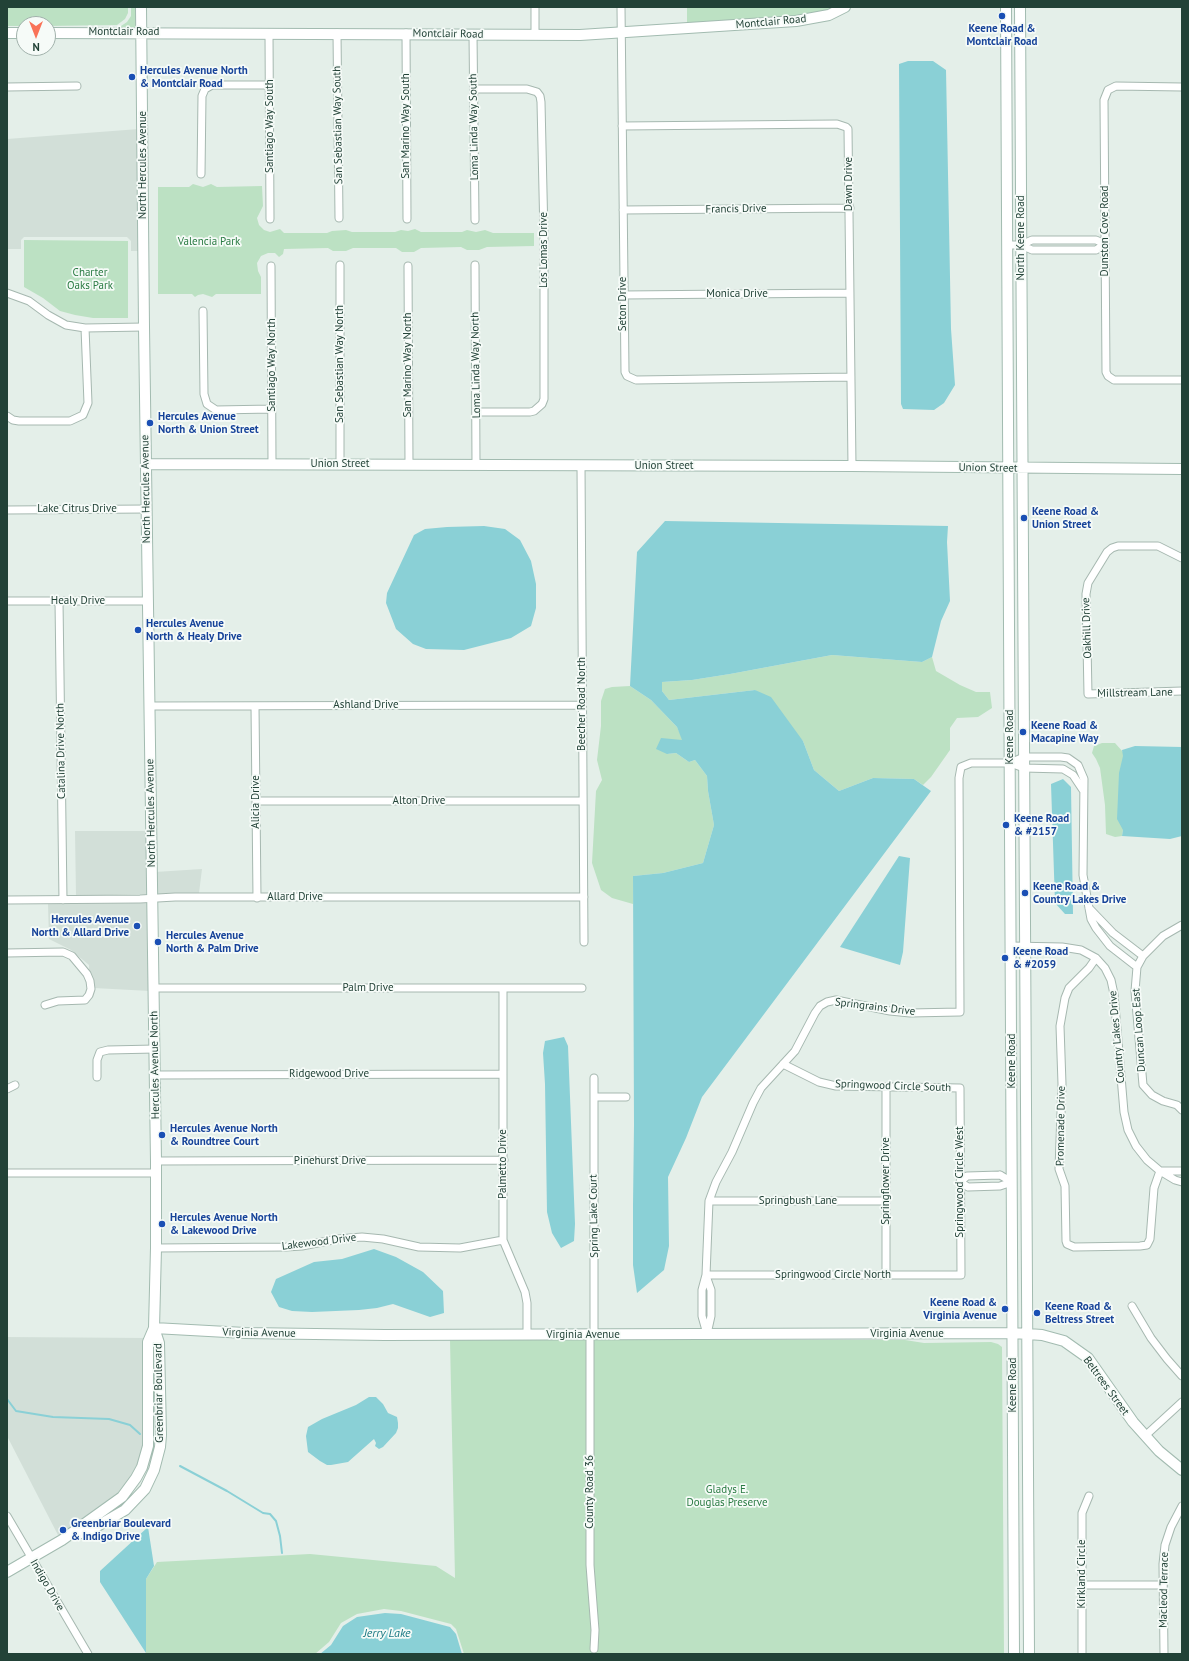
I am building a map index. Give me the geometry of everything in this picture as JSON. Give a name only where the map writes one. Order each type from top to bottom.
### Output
[{"type":"street","name":"North Hercules Avenue","points":[[142,7],[144,327],[152,898]]},
{"type":"street","points":[[535,7],[536,34]]},
{"type":"street","name":"Seton Drive","points":[[621,7],[624,368],[627,376],[631,378],[851,377]]},
{"type":"street","name":"Montclair Road","points":[[56,33],[621,33],[796,21],[829,15],[845,7]]},
{"type":"street","name":"North Keene Road","points":[[1006,7],[1008,468]]},
{"type":"street","name":"North Keene Road","points":[[1020,7],[1022,468]]},
{"type":"street","name":"Santiago Way South","points":[[269,33],[270,219]]},
{"type":"street","name":"San Sebastian Way South","points":[[337,33],[339,218]]},
{"type":"street","name":"San Marino Way South","points":[[406,33],[407,219]]},
{"type":"street","name":"Loma Linda Way South","points":[[473,34],[475,220]]},
{"type":"street","points":[[202,174],[202,96],[205,89],[212,85],[269,85]]},
{"type":"street","points":[[7,87],[77,86]]},
{"type":"street","name":"Dunston Cove Road","points":[[1182,87],[1116,86],[1108,90],[1104,100],[1106,372],[1108,376],[1114,380],[1182,380]]},
{"type":"street","name":"Los Lomas Drive","points":[[474,88],[527,88],[537,92],[540,96],[544,236],[544,399],[542,404],[534,411],[530,412],[477,412]]},
{"type":"street","name":"Dawn Drive","points":[[622,126],[842,125],[848,129],[852,466]]},
{"type":"street","name":"Francis Drive","points":[[623,210],[850,208]]},
{"type":"street","points":[[1008,245],[1021,245],[1032,240],[1096,240],[1106,244]]},
{"type":"street","name":"San Sebastian Way North","points":[[340,265],[340,464]]},
{"type":"street","name":"Loma Linda Way North","points":[[475,265],[477,412],[476,465]]},
{"type":"street","name":"Santiago Way North","points":[[271,266],[272,463]]},
{"type":"street","name":"San Marino Way North","points":[[408,266],[409,464]]},
{"type":"street","name":"Monica Drive","points":[[623,295],[850,293]]},
{"type":"street","points":[[7,294],[29,301],[48,315],[66,325],[86,328],[144,327]]},
{"type":"street","points":[[1008,309],[1014,340],[1014,452],[1017,463],[1022,468]]},
{"type":"street","points":[[203,311],[204,394],[207,404],[216,410],[272,409]]},
{"type":"street","points":[[8,417],[19,421],[70,421],[83,415],[88,403],[86,328]]},
{"type":"street","name":"Union Street","points":[[146,464],[272,463],[1182,469]]},
{"type":"street","name":"Beecher Road North","points":[[581,466],[584,942]]},
{"type":"street","points":[[1008,468],[1013,473],[1016,484],[1017,558],[1023,592]]},
{"type":"street","name":"Keene Road","points":[[1008,468],[1013,1333],[1012,1576],[1014,1654]]},
{"type":"street","name":"Keene Road","points":[[1022,468],[1029,1654]]},
{"type":"street","name":"Lake Citrus Drive","points":[[7,510],[147,509]]},
{"type":"street","name":"Oakhill Drive","points":[[1088,694],[1086,589],[1107,552],[1118,546],[1158,546],[1182,558]]},
{"type":"street","name":"Healy Drive","points":[[7,601],[148,601]]},
{"type":"street","name":"Catalina Drive North","points":[[59,601],[63,900]]},
{"type":"street","name":"Millstream Lane","points":[[1088,694],[1182,691]]},
{"type":"street","name":"Ashland Drive","points":[[149,706],[582,705]]},
{"type":"street","name":"Alicia Drive","points":[[255,706],[256,898]]},
{"type":"street","points":[[1010,763],[1024,757],[1061,757],[1074,761],[1084,774],[1083,875],[1091,920],[1115,950],[1137,967]]},
{"type":"street","points":[[1010,763],[1024,768],[1063,769],[1076,779],[1083,792]]},
{"type":"street","name":"Springrains Drive","points":[[707,1334],[711,1316],[711,1290],[706,1276],[710,1201],[716,1182],[732,1152],[761,1088],[795,1051],[820,1006],[827,1002],[836,1000],[890,1011],[910,1013],[960,1012],[959,772],[965,764],[1010,763]]},
{"type":"street","name":"Alton Drive","points":[[256,801],[583,801]]},
{"type":"street","name":"Allard Drive","points":[[7,900],[152,898],[584,897]]},
{"type":"street","name":"Hercules Avenue North","points":[[152,898],[156,1161],[154,1328]]},
{"type":"street","points":[[1089,908],[1099,917],[1106,927],[1143,956]]},
{"type":"street","name":"Duncan Loop East","points":[[1182,925],[1163,936],[1143,956],[1137,967],[1135,991],[1143,1085],[1152,1095],[1163,1101],[1178,1105],[1182,1110]]},
{"type":"street","points":[[1115,950],[1122,941]]},
{"type":"street","name":"Country Lakes Drive","points":[[1011,946],[1062,947],[1081,950],[1096,958],[1105,968],[1111,980],[1114,994],[1122,1095],[1128,1130],[1136,1146],[1147,1160],[1160,1171],[1175,1180],[1182,1182]]},
{"type":"street","points":[[7,953],[63,952],[72,956],[87,974],[91,989],[89,996],[85,1000],[58,1001],[44,1006]]},
{"type":"street","name":"Promenade Drive","points":[[1096,958],[1090,968],[1069,988],[1065,998],[1060,1026],[1062,1084],[1059,1169],[1065,1186],[1065,1238],[1067,1244],[1074,1247],[1147,1245],[1150,1239],[1154,1188],[1160,1171]]},
{"type":"street","name":"Palm Drive","points":[[154,988],[582,988]]},
{"type":"street","name":"Palmetto Drive","points":[[503,988],[503,1240],[525,1292],[527,1303],[527,1335]]},
{"type":"street","points":[[97,1077],[97,1060],[100,1052],[108,1050],[154,1049]]},
{"type":"street","name":"Springwood Circle South","points":[[783,1064],[819,1082],[836,1086],[960,1088]]},
{"type":"street","name":"Ridgewood Drive","points":[[155,1075],[503,1074]]},
{"type":"street","name":"Spring Lake Court","points":[[592,1334],[594,1078]]},
{"type":"street","points":[[7,1089],[15,1085]]},
{"type":"street","name":"Springflower Drive","points":[[886,1087],[886,1275]]},
{"type":"street","name":"Springwood Circle West","points":[[960,1088],[960,1275]]},
{"type":"street","points":[[594,1097],[626,1097]]},
{"type":"street","name":"Pinehurst Drive","points":[[156,1161],[504,1160]]},
{"type":"street","points":[[1160,1171],[1182,1171]]},
{"type":"street","points":[[7,1173],[156,1173]]},
{"type":"street","points":[[1000,1175],[1012,1182],[1000,1186],[968,1188],[960,1182],[967,1176],[1000,1175]]},
{"type":"street","name":"Springbush Lane","points":[[710,1201],[886,1201]]},
{"type":"street","points":[[1012,1214],[1019,1241],[1019,1318],[1022,1329],[1027,1334]]},
{"type":"street","name":"Lakewood Drive","points":[[156,1248],[286,1247],[362,1237],[384,1239],[419,1247],[460,1248],[503,1240]]},
{"type":"street","name":"Springwood Circle North","points":[[706,1276],[960,1275]]},
{"type":"street","points":[[1132,1306],[1163,1354],[1182,1376]]},
{"type":"street","name":"Virginia Avenue","points":[[154,1328],[245,1333],[527,1335],[1013,1333]]},
{"type":"street","name":"Greenbriar Boulevard","points":[[7,1572],[62,1540],[94,1528],[125,1510],[139,1496],[150,1479],[157,1459],[161,1435],[159,1342],[154,1328]]},
{"type":"street","points":[[1013,1333],[1018,1338],[1021,1350],[1021,1466],[1028,1492]]},
{"type":"street","name":"Beltrees Street","points":[[1013,1333],[1042,1335],[1064,1341],[1084,1354],[1096,1367],[1121,1407],[1145,1436],[1159,1451],[1182,1470]]},
{"type":"street","name":"County Road 36","points":[[592,1334],[590,1565],[595,1630],[594,1649]]},
{"type":"street","points":[[1145,1436],[1182,1402]]},
{"type":"street","name":"Kirkland Circle","points":[[1082,1654],[1082,1513],[1089,1496]]},
{"type":"street","name":"Macleod Terrace","points":[[1164,1654],[1163,1564],[1165,1545],[1171,1527],[1182,1506]]},
{"type":"street","name":"Indigo Drive","points":[[7,1516],[88,1654]]},
{"type":"street","points":[[1082,1585],[1163,1585]]},
{"type":"shaded area","points":[[139,129],[140,251],[131,251],[131,241],[127,237],[24,237],[21,240],[21,249],[7,249],[7,139]]},
{"type":"shaded area","points":[[75,831],[148,831],[148,894],[76,896]]},
{"type":"shaded area","points":[[202,869],[199,893],[156,894],[155,872]]},
{"type":"shaded area","points":[[149,903],[150,991],[94,988],[94,979],[89,970],[89,965],[71,950],[49,939],[48,904]]},
{"type":"shaded area","points":[[7,1337],[146,1338],[144,1446],[139,1466],[119,1494],[59,1537],[7,1436]]},
{"type":"green space","points":[[7,7],[128,7],[128,13],[125,19],[117,25],[56,26],[56,16],[16,16],[16,26],[7,26]]},
{"type":"green space","points":[[131,7],[138,7],[138,28],[118,28],[127,22],[131,16]]},
{"type":"green space","points":[[687,7],[834,7],[825,11],[794,17],[687,23]]},
{"type":"green space","name":"Valencia Park","points":[[193,184],[203,187],[211,184],[217,187],[262,186],[263,206],[257,218],[259,225],[264,230],[270,232],[280,229],[284,233],[327,233],[346,230],[352,232],[395,232],[415,229],[421,232],[462,232],[467,230],[476,232],[485,230],[493,233],[534,233],[534,246],[487,247],[479,250],[467,250],[461,247],[421,248],[414,252],[402,252],[396,248],[353,248],[346,251],[333,251],[328,248],[284,249],[283,254],[279,257],[275,253],[268,253],[261,256],[257,263],[258,271],[261,277],[261,294],[216,294],[212,297],[203,294],[195,297],[192,294],[158,294],[158,187],[189,187]]},
{"type":"green space","name":"Charter Oaks Park","points":[[24,240],[128,241],[128,318],[93,318],[60,311],[43,298],[24,287]]},
{"type":"green space","points":[[832,655],[922,662],[932,657],[936,671],[960,685],[976,692],[990,692],[992,708],[978,717],[957,718],[950,728],[950,750],[931,777],[923,785],[914,779],[873,778],[839,791],[814,770],[803,741],[755,690],[669,700],[662,691],[662,682],[692,680],[730,674]]},
{"type":"green space","points":[[630,686],[651,700],[677,727],[683,740],[667,754],[676,753],[689,762],[695,760],[707,776],[714,825],[703,863],[663,873],[633,876],[633,904],[612,898],[601,890],[592,863],[596,791],[602,780],[597,760],[601,726],[601,701],[605,689]]},
{"type":"green space","points":[[1102,743],[1115,743],[1123,752],[1122,836],[1115,837],[1106,834],[1105,805],[1100,768],[1092,753],[1094,746]]},
{"type":"green space","name":"Gladys E. Douglas Preserve","points":[[450,1340],[905,1340],[924,1343],[991,1342],[998,1344],[1002,1347],[1004,1654],[464,1654],[456,1629],[451,1624],[401,1611],[384,1609],[357,1614],[341,1623],[329,1642],[315,1654],[146,1654],[146,1579],[157,1562],[310,1554],[436,1566],[455,1578]]},
{"type":"water","points":[[908,61],[933,61],[946,70],[951,329],[955,385],[944,403],[934,410],[903,409],[901,404],[899,64]]},
{"type":"water","points":[[665,521],[948,526],[947,542],[950,601],[941,621],[932,657],[922,662],[832,655],[730,674],[692,680],[662,682],[662,691],[669,700],[755,690],[771,697],[803,741],[814,770],[839,791],[873,778],[914,779],[931,791],[702,1097],[686,1138],[668,1177],[669,1246],[664,1270],[637,1293],[633,1265],[633,876],[663,873],[703,863],[714,825],[707,776],[695,760],[689,762],[676,753],[667,754],[656,749],[661,738],[682,740],[677,727],[651,700],[630,686],[637,552]]},
{"type":"water","points":[[484,526],[505,529],[520,540],[531,561],[536,584],[536,608],[531,626],[511,638],[464,650],[426,649],[413,644],[396,629],[386,603],[387,593],[414,535],[425,529]]},
{"type":"water","points":[[1135,746],[1182,747],[1182,836],[1170,839],[1122,836],[1123,830],[1117,819],[1119,773],[1123,756],[1122,750]]},
{"type":"water","points":[[1063,779],[1071,787],[1073,914],[1065,914],[1055,903],[1051,784]]},
{"type":"water","points":[[899,856],[910,858],[903,952],[900,965],[840,947]]},
{"type":"water","points":[[564,1037],[568,1046],[575,1224],[574,1241],[561,1248],[552,1233],[547,1212],[545,1084],[543,1053],[545,1041]]},
{"type":"water","points":[[374,1249],[396,1257],[423,1272],[443,1291],[444,1313],[430,1317],[393,1304],[359,1310],[312,1312],[292,1311],[279,1307],[271,1292],[276,1279],[314,1262],[342,1259]]},
{"type":"water","points":[[369,1397],[376,1397],[383,1404],[388,1413],[397,1417],[398,1428],[396,1433],[383,1447],[379,1449],[375,1446],[376,1443],[374,1439],[348,1462],[331,1465],[327,1465],[308,1452],[306,1436],[308,1427],[322,1419],[356,1405]]},
{"type":"water","points":[[148,1527],[154,1566],[146,1579],[146,1653],[100,1582],[100,1571]]},
{"type":"water","name":"Jerry Lake","points":[[385,1613],[401,1614],[450,1627],[456,1634],[462,1654],[320,1654],[331,1645],[343,1626],[357,1617]]},
{"type":"waterway","points":[[7,1399],[16,1411],[53,1417],[109,1419],[130,1425],[140,1434]]},
{"type":"waterway","points":[[180,1466],[227,1491],[263,1513],[270,1514],[276,1521],[282,1553]]},
{"type":"place","name":"Keene Road & Montclair Road","points":[[1002,16]]},
{"type":"place","name":"Hercules Avenue North & Montclair Road","points":[[132,77]]},
{"type":"place","name":"Hercules Avenue North & Union Street","points":[[150,423]]},
{"type":"place","name":"Keene Road & Union Street","points":[[1024,518]]},
{"type":"place","name":"Hercules Avenue North & Healy Drive","points":[[138,630]]},
{"type":"place","name":"Keene Road & Macapine Way","points":[[1023,732]]},
{"type":"place","name":"Keene Road & #2157","points":[[1006,825]]},
{"type":"place","name":"Keene Road & Country Lakes Drive","points":[[1025,893]]},
{"type":"place","name":"Hercules Avenue North & Allard Drive","points":[[137,926]]},
{"type":"place","name":"Hercules Avenue North & Palm Drive","points":[[158,942]]},
{"type":"place","name":"Keene Road & #2059","points":[[1005,958]]},
{"type":"place","name":"Hercules Avenue North & Roundtree Court","points":[[162,1135]]},
{"type":"place","name":"Hercules Avenue North & Lakewood Drive","points":[[162,1224]]},
{"type":"place","name":"Keene Road & Virginia Avenue","points":[[1005,1309]]},
{"type":"place","name":"Keene Road & Beltress Street","points":[[1037,1313]]},
{"type":"place","name":"Greenbriar Boulevard & Indigo Drive","points":[[63,1530]]}]
